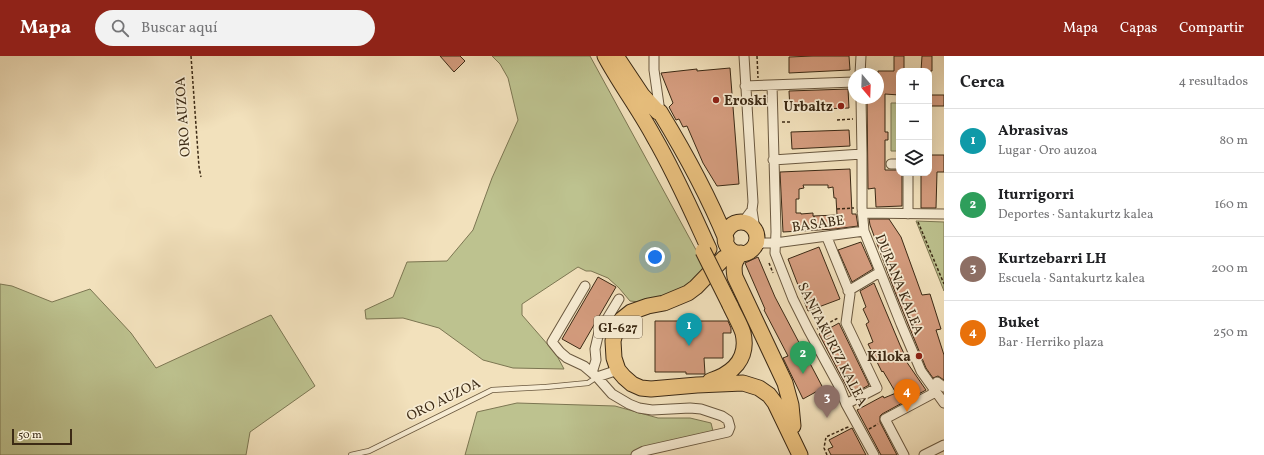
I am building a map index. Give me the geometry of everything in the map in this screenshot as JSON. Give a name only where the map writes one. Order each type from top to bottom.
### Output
[{"type":"main road","points":[[605,56],[626,93],[654,136],[689,205],[706,250],[733,304],[758,347],[806,455]]},
{"type":"main road","points":[[616,56],[642,95],[658,112],[660,112],[691,166],[716,216],[743,240],[735,262],[735,277],[785,383],[791,405],[793,426]]},
{"type":"main road","name":"GI-627","points":[[618,370],[614,358],[613,341],[616,330],[622,320],[631,312],[648,306],[664,303],[688,293],[696,287],[743,240]]},
{"type":"main road","points":[[697,385],[726,375],[732,371],[740,360],[744,346],[744,338],[733,304]]},
{"type":"main road","points":[[618,370],[632,384],[641,388],[652,389],[743,383],[759,388],[769,395],[775,403],[800,455]]},
{"type":"street","points":[[654,56],[654,70],[660,112]]},
{"type":"street","points":[[743,240],[753,202],[744,56]]},
{"type":"street","points":[[860,68],[861,56]]},
{"type":"street","points":[[745,86],[848,82]]},
{"type":"street","name":"SANTAKURTZ KALEA","points":[[772,85],[776,232],[775,253],[794,299],[839,386],[846,404],[874,455]]},
{"type":"street","name":"DURANA KALEA","points":[[861,104],[862,213],[864,231],[921,371],[944,403]]},
{"type":"street","points":[[773,160],[862,154]]},
{"type":"street","points":[[908,176],[908,214]]},
{"type":"street","points":[[743,240],[752,210]]},
{"type":"street","points":[[862,213],[944,214]]},
{"type":"street","name":"BASABE","points":[[743,240],[775,243],[864,231]]},
{"type":"street","points":[[828,240],[850,294],[846,323],[876,388],[846,404]]},
{"type":"street","points":[[848,291],[880,272]]},
{"type":"street","points":[[585,286],[552,342],[560,352],[567,358],[584,366],[595,375],[612,394],[629,404],[639,408],[652,410],[690,408],[701,409],[722,416],[728,420],[730,427],[728,432],[644,451],[636,455]]},
{"type":"street","points":[[595,375],[595,349],[599,332],[619,299]]},
{"type":"street","name":"ORO AUZOA","points":[[595,375],[618,370]]},
{"type":"street","points":[[904,455],[885,419],[932,394],[937,382],[944,387]]},
{"type":"street","points":[[924,455],[944,445]]},
{"type":"lane","name":"ORO AUZOA","points":[[352,455],[369,450],[492,390],[552,387],[588,383],[595,375]]},
{"type":"path","name":"ORO AUZOA","points":[[191,56],[201,177]]},
{"type":"path","points":[[757,56],[758,86]]},
{"type":"path","points":[[837,120],[849,119]]},
{"type":"path","points":[[837,209],[851,208]]},
{"type":"path","points":[[814,216],[815,232]]},
{"type":"path","points":[[917,218],[944,284]]},
{"type":"path","points":[[814,339],[818,336],[815,330],[847,314]]},
{"type":"path","points":[[827,455],[824,448],[826,438],[848,427],[845,422]]},
{"type":"green space","points":[[492,56],[590,56],[707,270],[678,292],[640,302],[630,301],[608,278],[578,267],[522,304],[522,315],[556,354],[564,369],[513,368],[483,360],[439,328],[403,318],[366,319],[365,310],[393,297],[407,262],[447,261],[473,230],[492,178],[518,120],[508,78],[500,64]]},
{"type":"green space","points":[[891,103],[896,103],[896,151],[891,151]]},
{"type":"green space","points":[[916,221],[944,222],[944,291]]},
{"type":"green space","points":[[0,284],[12,286],[52,302],[90,289],[131,333],[156,368],[271,315],[315,386],[250,432],[246,455],[0,455]]},
{"type":"green space","points":[[517,403],[615,406],[658,418],[690,418],[711,423],[713,431],[643,447],[637,455],[465,455],[477,412]]},
{"type":"building","points":[[440,56],[460,56],[465,61],[454,72]]},
{"type":"building","points":[[849,56],[850,68],[848,68],[848,70],[789,73],[789,57]]},
{"type":"building","points":[[894,56],[904,56],[904,68],[896,68],[896,95],[885,94],[885,132],[888,132],[888,140],[885,140],[885,170],[896,170],[896,176],[902,176],[902,206],[876,207],[875,188],[868,189],[867,104],[884,104],[884,71],[894,71]]},
{"type":"building","points":[[922,56],[932,56],[932,68],[921,68]]},
{"type":"building","name":"Eroski","points":[[730,68],[739,184],[717,186],[703,163],[687,126],[683,127],[679,119],[676,120],[669,107],[673,103],[661,73],[697,69],[697,71]]},
{"type":"building","points":[[848,89],[849,108],[790,110],[789,91]]},
{"type":"building","points":[[932,95],[944,95],[944,106],[932,106]]},
{"type":"building","points":[[849,130],[850,146],[792,149],[791,132]]},
{"type":"building","points":[[932,155],[944,155],[944,172],[937,172],[936,208],[921,208],[921,176],[932,176]]},
{"type":"building","points":[[850,169],[852,214],[856,214],[858,226],[783,232],[780,172]],"holes":[[[803,185],[828,185],[828,188],[833,187],[834,198],[836,198],[837,215],[813,216],[813,213],[796,213],[796,199],[799,199],[799,189],[804,188]]]},
{"type":"building","points":[[869,219],[889,219],[901,237],[922,295],[930,294],[941,329],[936,330],[944,355],[944,380],[938,376],[933,378],[926,368],[895,292]]},
{"type":"building","points":[[861,242],[873,269],[852,282],[838,250]]},
{"type":"building","points":[[819,247],[840,299],[808,311],[788,259]]},
{"type":"building","points":[[758,257],[775,297],[823,388],[803,399],[783,358],[788,356],[764,310],[765,309],[745,263]]},
{"type":"building","points":[[598,277],[616,287],[580,349],[562,339]]},
{"type":"building","points":[[874,283],[907,360],[906,361],[926,390],[880,416],[880,422],[897,455],[881,455],[857,410],[883,396],[884,398],[896,393],[883,371],[882,372],[868,344],[873,342],[866,324],[869,322],[863,309],[866,307],[860,291]]},
{"type":"building","points":[[655,321],[728,321],[731,328],[731,333],[723,333],[723,358],[704,358],[705,374],[686,374],[686,372],[655,372]]},
{"type":"building","points":[[839,323],[869,385],[851,395],[819,334]]},
{"type":"building","points":[[852,428],[866,455],[831,455],[828,449],[833,447],[829,440]]},
{"type":"place","name":"Eroski","points":[[716,100]]},
{"type":"place","name":"Urbaltz","points":[[841,106]]},
{"type":"place","name":"Abrasivas","points":[[689,346]]},
{"type":"place","name":"Kiloka","points":[[919,356]]},
{"type":"place","name":"Iturrigorri","points":[[803,374]]},
{"type":"place","name":"Buket","points":[[907,412]]},
{"type":"place","name":"Kurtzebarri LH","points":[[827,418]]}]
